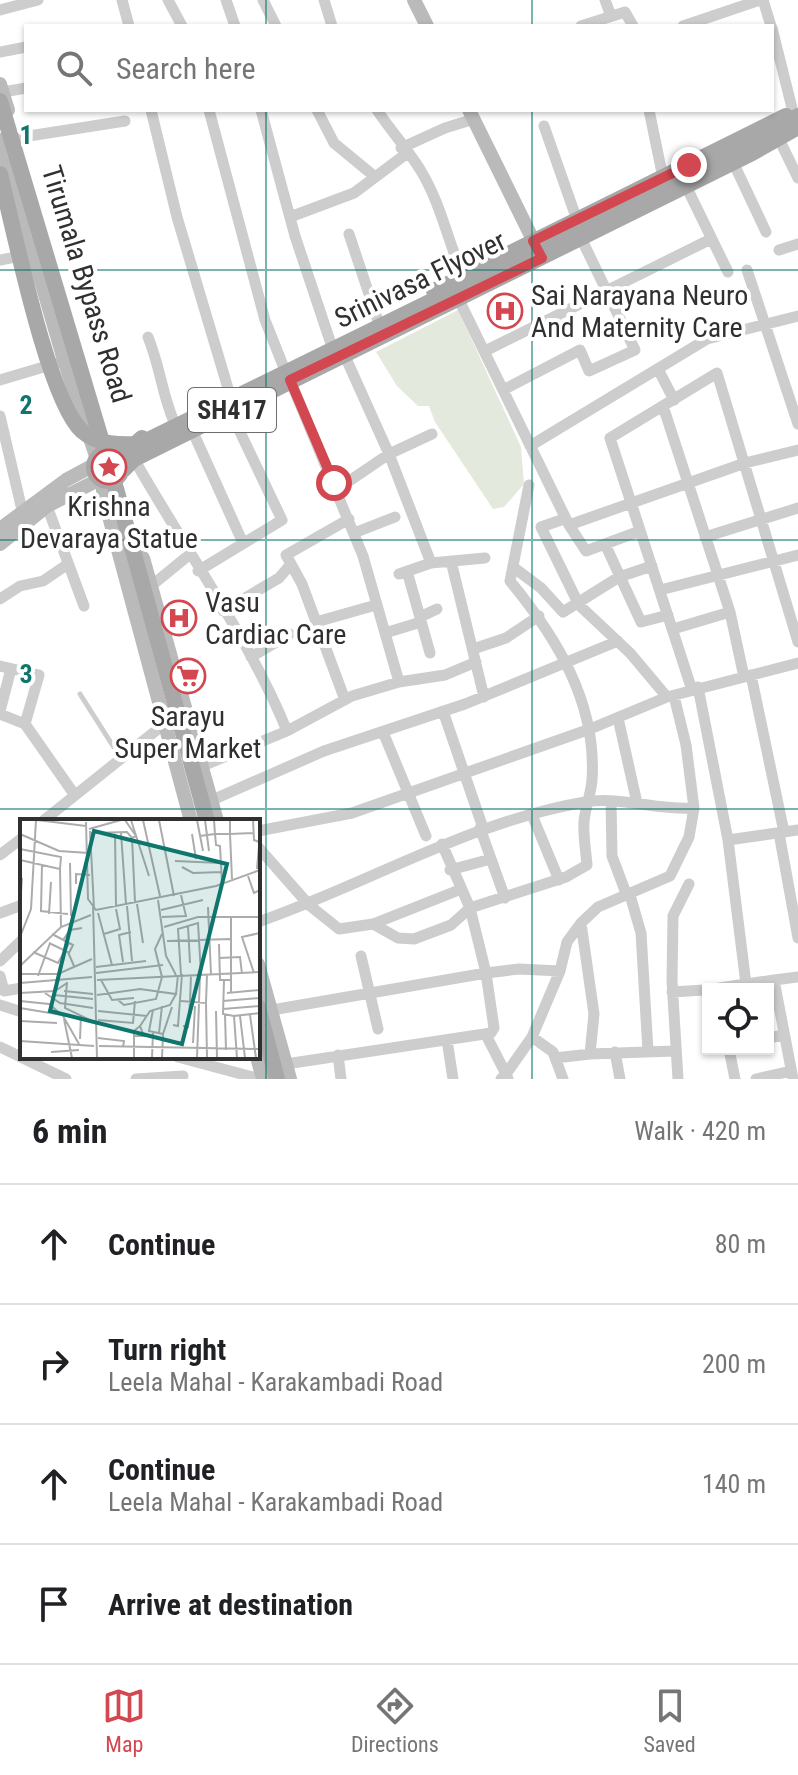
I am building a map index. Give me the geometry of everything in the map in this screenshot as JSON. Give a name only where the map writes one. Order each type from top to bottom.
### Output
[{"type":"main road","points":[[1,92],[125,519],[206,819]]},
{"type":"main road","name":"SH417","points":[[111,467],[136,441],[174,422],[230,403],[337,349],[458,298],[779,139],[797,116]]},
{"type":"main road","name":"SH417","points":[[337,349],[378,321],[463,276],[797,116]]},
{"type":"main road","name":"Srinivasa Flyover","points":[[0,174],[45,346],[70,417],[83,432],[97,440],[129,445],[172,431],[766,137],[797,116]]},
{"type":"main road","points":[[0,123],[110,494],[197,819]]},
{"type":"main road","name":"SH417","points":[[111,467],[192,430],[230,403]]},
{"type":"main road","points":[[265,1009],[285,1074]]},
{"type":"main road","points":[[260,1054],[264,1079]]},
{"type":"street","points":[[0,10],[38,0]]},
{"type":"street","points":[[122,0],[128,24]]},
{"type":"street","points":[[168,0],[181,24]]},
{"type":"street","points":[[226,0],[234,24]]},
{"type":"street","points":[[263,0],[275,24]]},
{"type":"street","points":[[324,0],[331,24]]},
{"type":"street","points":[[414,0],[426,24]]},
{"type":"street","points":[[605,0],[611,16]]},
{"type":"street","points":[[689,24],[761,0],[771,24]]},
{"type":"street","points":[[587,24],[625,12],[632,24]]},
{"type":"street","points":[[0,52],[24,47]]},
{"type":"street","points":[[776,50],[797,116]]},
{"type":"street","points":[[1,92],[24,88]]},
{"type":"street","name":"Tirumala Bypass Road","points":[[1,92],[111,467]]},
{"type":"street","points":[[151,112],[177,217],[230,403],[282,520],[198,571]]},
{"type":"street","points":[[210,112],[265,320],[349,519],[399,682]]},
{"type":"street","points":[[262,112],[290,217],[337,349],[389,454],[431,563]]},
{"type":"street","points":[[318,112],[334,143],[374,176]]},
{"type":"street","points":[[378,112],[404,151],[421,170],[442,213],[449,245],[463,276]]},
{"type":"street","points":[[649,112],[663,178]]},
{"type":"street","points":[[290,217],[336,203],[354,193],[404,151],[471,115],[542,258]]},
{"type":"street","points":[[16,138],[125,121]]},
{"type":"street","points":[[544,126],[577,220]]},
{"type":"street","points":[[779,139],[798,178]]},
{"type":"street","name":"Tirumala Bypass Road","points":[[0,140],[64,360],[111,467]]},
{"type":"street","points":[[733,162],[766,232]]},
{"type":"street","points":[[686,186],[728,272]]},
{"type":"street","points":[[0,197],[16,194]]},
{"type":"street","points":[[349,234],[378,321]]},
{"type":"street","points":[[503,390],[580,350],[589,371],[635,350],[581,238]]},
{"type":"street","points":[[485,351],[711,239]]},
{"type":"street","points":[[779,250],[798,244]]},
{"type":"street","points":[[0,260],[33,253]]},
{"type":"street","points":[[747,270],[798,424]]},
{"type":"street","points":[[458,298],[566,522],[586,551],[640,531]]},
{"type":"street","points":[[530,446],[659,371],[707,339],[798,316]]},
{"type":"street","points":[[148,337],[164,378],[165,399],[174,422]]},
{"type":"street","points":[[0,380],[64,360]]},
{"type":"street","points":[[659,371],[689,485],[748,676],[782,833],[798,938]]},
{"type":"street","points":[[746,983],[728,840],[695,688],[610,438],[717,373],[798,642]]},
{"type":"street","points":[[0,416],[22,510]]},
{"type":"street","points":[[192,430],[243,543]]},
{"type":"street","points":[[336,490],[389,454],[432,434]]},
{"type":"street","points":[[505,1077],[532,1037],[560,971],[567,942],[598,907],[670,876],[689,837],[694,808],[686,745],[670,697],[618,641],[579,605],[541,527],[631,504],[745,463],[798,450]]},
{"type":"street","points":[[0,544],[47,506],[111,467]]},
{"type":"street","points":[[0,529],[22,510],[111,467]]},
{"type":"street","points":[[111,467],[189,555],[268,683],[287,731]]},
{"type":"street","points":[[111,467],[151,586],[216,819]]},
{"type":"street","points":[[111,467],[103,494],[190,819]]},
{"type":"street","points":[[373,924],[398,938],[414,939],[451,925],[470,908],[559,880],[587,865],[583,825],[592,782],[590,729],[576,681],[567,664],[539,616],[510,581],[529,485]]},
{"type":"street","points":[[47,506],[84,606]]},
{"type":"street","points":[[705,537],[798,508]]},
{"type":"street","points":[[354,533],[395,517]]},
{"type":"street","points":[[345,700],[316,622],[286,555],[349,519]]},
{"type":"street","points":[[605,544],[641,622],[668,615]]},
{"type":"street","points":[[151,586],[189,555]]},
{"type":"street","points":[[660,590],[798,555]]},
{"type":"street","points":[[430,653],[403,573],[431,563],[485,558]]},
{"type":"street","points":[[451,561],[484,697]]},
{"type":"street","points":[[0,599],[3,594],[43,581],[68,564]]},
{"type":"street","points":[[223,611],[279,578],[291,564]]},
{"type":"street","points":[[513,567],[541,588],[563,612],[579,605],[619,577],[652,566]]},
{"type":"street","points":[[316,622],[376,605]]},
{"type":"street","points":[[385,633],[437,609]]},
{"type":"street","points":[[673,629],[730,612]]},
{"type":"street","points":[[473,649],[506,638],[539,616]]},
{"type":"street","points":[[251,657],[290,634]]},
{"type":"street","points":[[210,801],[324,751],[484,697],[618,641]]},
{"type":"street","points":[[200,767],[287,731],[345,700],[399,682],[445,675],[476,662]]},
{"type":"street","points":[[260,831],[323,821],[590,729],[695,688],[798,664]]},
{"type":"street","points":[[25,724],[40,677],[6,668],[0,713],[25,724],[74,794]]},
{"type":"street","points":[[443,711],[505,898]]},
{"type":"street","points":[[618,718],[637,803]]},
{"type":"street","points":[[45,819],[163,725]]},
{"type":"street","points":[[383,732],[426,836]]},
{"type":"street","points":[[260,921],[309,905],[482,828],[587,801],[694,808]]},
{"type":"street","points":[[611,802],[612,856],[641,933],[648,1051]]},
{"type":"street","points":[[532,815],[559,880]]},
{"type":"street","points":[[728,840],[798,830]]},
{"type":"street","points":[[0,855],[20,840]]},
{"type":"street","points":[[285,1074],[338,1055],[486,1035],[494,1028],[486,973],[470,908],[450,870],[442,844]]},
{"type":"street","points":[[260,849],[309,905],[339,929],[373,924],[459,890]]},
{"type":"street","points":[[450,870],[491,859]]},
{"type":"street","points":[[678,1079],[672,992],[673,916],[689,884]]},
{"type":"street","points":[[0,913],[20,906]]},
{"type":"street","points":[[581,923],[594,1014],[590,1054]]},
{"type":"street","points":[[0,961],[20,942]]},
{"type":"street","points":[[361,956],[378,1029]]},
{"type":"street","points":[[260,977],[265,1009],[486,973],[519,969],[560,971]]},
{"type":"street","points":[[0,976],[4,991],[20,988]]},
{"type":"street","points":[[753,983],[798,977]]},
{"type":"street","points":[[672,992],[702,990]]},
{"type":"street","points":[[756,1079],[792,1075],[774,1001]]},
{"type":"street","points":[[0,1005],[20,1011]]},
{"type":"street","points":[[486,1035],[505,1077]]},
{"type":"street","points":[[774,1037],[784,1035]]},
{"type":"street","points":[[532,1037],[555,1058],[563,1079]]},
{"type":"street","points":[[447,1040],[453,1079]]},
{"type":"street","points":[[0,1047],[20,1057]]},
{"type":"street","points":[[555,1058],[615,1052],[674,1051]]},
{"type":"street","points":[[615,1052],[620,1079]]},
{"type":"street","points":[[338,1055],[341,1079]]},
{"type":"street","points":[[730,1055],[735,1079]]},
{"type":"street","points":[[25,1059],[66,1079]]},
{"type":"street","points":[[188,1059],[264,1079]]},
{"type":"street","points":[[258,1059],[264,1079]]},
{"type":"street","points":[[136,1079],[183,1078]]},
{"type":"lane","points":[[80,694],[121,758]]},
{"type":"shaded area","points":[[458,310],[521,447],[524,484],[504,507],[493,509],[435,422],[429,406],[418,406],[397,386],[376,352]]},
{"type":"place","name":"Sai Narayana Neuro And Maternity Care","points":[[505,311]]},
{"type":"place","name":"Krishna Devaraya Statue","points":[[109,467]]},
{"type":"place","name":"Vasu Cardiac Care","points":[[179,618]]},
{"type":"place","name":"Sarayu Super Market","points":[[188,676]]},
{"type":"route","points":[[334,483],[290,380],[542,258],[533,241],[689,165]]}]
